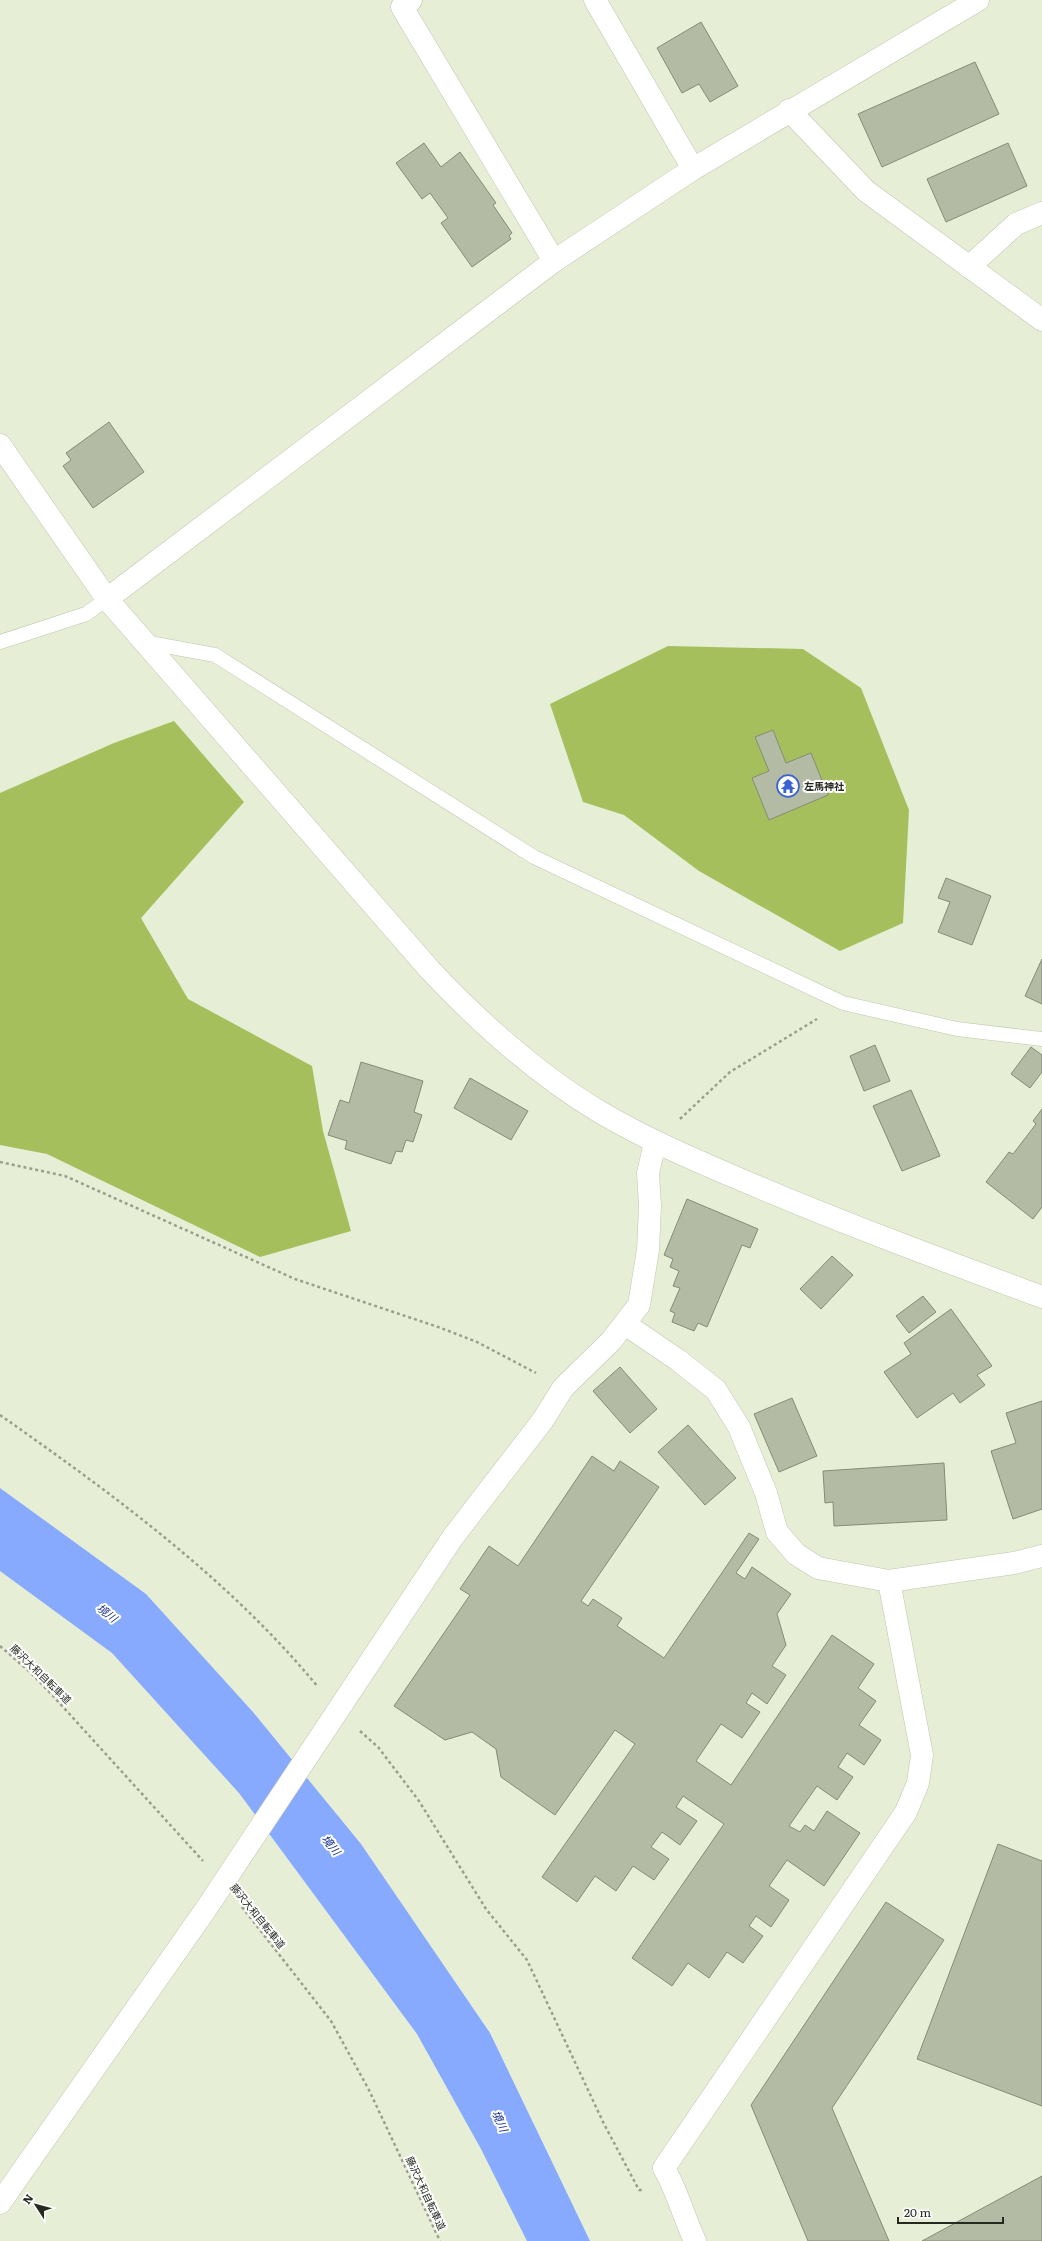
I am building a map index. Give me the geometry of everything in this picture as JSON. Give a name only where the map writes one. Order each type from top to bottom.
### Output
[{"type":"street","points":[[411,0],[402,7],[554,262]]},
{"type":"street","points":[[595,0],[693,169]]},
{"type":"street","points":[[107,599],[554,262],[693,169],[789,110],[978,0]]},
{"type":"street","points":[[789,110],[866,191],[1042,320]]},
{"type":"street","points":[[969,267],[1016,224],[1042,213]]},
{"type":"street","points":[[0,445],[107,599],[430,970],[475,1017],[556,1082],[600,1112],[655,1142],[799,1205],[1042,1297]]},
{"type":"street","points":[[0,2203],[226,1878],[453,1537],[543,1420],[563,1388],[625,1324],[639,1305],[648,1250],[650,1206],[648,1173],[655,1142]]},
{"type":"street","points":[[625,1324],[678,1360],[716,1390],[739,1427],[766,1493],[776,1532],[796,1554],[818,1568],[889,1581],[1014,1563],[1042,1556]]},
{"type":"street","points":[[695,2241],[678,2204],[673,2184],[664,2168],[906,1812],[918,1783],[922,1755],[889,1581]]},
{"type":"lane","points":[[0,642],[86,614],[107,599]]},
{"type":"lane","points":[[144,642],[215,655],[534,858],[843,1002],[957,1028],[1042,1039]]},
{"type":"path","points":[[655,1142],[730,1072],[843,1002]]},
{"type":"path","points":[[0,1162],[65,1176],[295,1279],[442,1328],[477,1342],[563,1388]]},
{"type":"path","points":[[0,1415],[64,1461],[183,1551],[286,1649],[333,1719],[378,1747],[418,1801],[486,1909],[527,1960],[604,2124],[639,2190],[673,2184]]},
{"type":"path","name":"藤沢大和自転車道","points":[[0,1646],[31,1673],[226,1878],[331,2021],[369,2090],[440,2241]]},
{"type":"green space","points":[[668,646],[803,649],[861,688],[909,810],[903,923],[840,951],[699,871],[624,815],[583,802],[550,704]]},
{"type":"green space","points":[[174,721],[244,802],[141,918],[188,999],[312,1066],[323,1131],[351,1231],[260,1257],[47,1154],[0,1145],[0,793],[114,743]]},
{"type":"water","name":"境川","points":[[0,1488],[146,1594],[253,1712],[361,1844],[490,2033],[590,2241],[527,2241],[481,2149],[417,2034],[239,1793],[112,1653],[0,1571]]},
{"type":"building","points":[[701,22],[738,86],[710,102],[699,84],[682,93],[657,48]]},
{"type":"building","points":[[975,62],[999,114],[882,167],[858,114]]},
{"type":"building","points":[[424,143],[441,167],[460,152],[496,203],[493,205],[512,233],[509,236],[511,239],[472,267],[441,223],[448,218],[430,193],[422,199],[396,163]]},
{"type":"building","points":[[1008,143],[1027,186],[946,222],[927,179]]},
{"type":"building","points":[[109,422],[144,472],[93,508],[63,466],[71,460],[66,453]]},
{"type":"building","points":[[773,730],[786,763],[811,753],[828,795],[769,820],[752,778],[769,771],[755,737]]},
{"type":"building","points":[[946,878],[991,896],[972,945],[938,932],[950,902],[938,898]]},
{"type":"building","points":[[1042,959],[1042,1004],[1025,996]]},
{"type":"building","points":[[875,1045],[890,1081],[864,1091],[850,1056]]},
{"type":"building","points":[[1031,1047],[1042,1055],[1042,1072],[1030,1088],[1011,1074]]},
{"type":"building","points":[[361,1062],[423,1081],[414,1112],[422,1115],[413,1142],[406,1140],[402,1152],[396,1151],[391,1164],[345,1149],[347,1141],[328,1135],[340,1100],[349,1103]]},
{"type":"building","points":[[470,1078],[528,1111],[511,1140],[454,1108]]},
{"type":"building","points":[[911,1090],[940,1156],[902,1171],[873,1106]]},
{"type":"building","points":[[1042,1109],[1042,1207],[1033,1219],[986,1182],[1009,1152],[1013,1154],[1036,1124],[1033,1121]]},
{"type":"building","points":[[687,1199],[758,1229],[750,1248],[742,1245],[707,1327],[698,1323],[694,1331],[672,1322],[675,1313],[670,1311],[680,1288],[673,1286],[679,1271],[670,1267],[673,1259],[664,1255]]},
{"type":"building","points":[[832,1256],[853,1275],[821,1309],[800,1289]]},
{"type":"building","points":[[923,1296],[936,1312],[909,1333],[896,1316]]},
{"type":"building","points":[[951,1309],[992,1366],[977,1375],[985,1385],[960,1403],[953,1393],[917,1418],[884,1372],[911,1354],[904,1343]]},
{"type":"building","points":[[620,1367],[657,1409],[630,1433],[593,1391]]},
{"type":"building","points":[[792,1398],[817,1456],[779,1472],[754,1414]]},
{"type":"building","points":[[1042,1401],[1042,1509],[1013,1519],[991,1451],[1016,1443],[1006,1413]]},
{"type":"building","points":[[688,1425],[736,1478],[705,1505],[658,1452]]},
{"type":"building","points":[[592,1456],[614,1471],[620,1461],[659,1487],[581,1601],[588,1606],[593,1599],[622,1618],[617,1626],[664,1658],[749,1533],[759,1539],[736,1573],[745,1579],[752,1567],[791,1594],[777,1614],[786,1645],[772,1666],[786,1675],[767,1704],[752,1693],[746,1703],[760,1712],[742,1738],[721,1724],[696,1761],[731,1785],[832,1635],[874,1664],[858,1688],[876,1701],[859,1725],[881,1740],[864,1765],[847,1753],[838,1767],[853,1777],[837,1800],[817,1786],[789,1826],[800,1832],[805,1825],[814,1831],[827,1811],[860,1833],[824,1886],[787,1860],[769,1886],[789,1900],[771,1927],[756,1916],[749,1926],[763,1936],[743,1963],[727,1952],[709,1978],[688,1963],[672,1986],[632,1958],[724,1824],[683,1796],[676,1807],[697,1821],[680,1845],[662,1832],[651,1847],[669,1859],[654,1880],[633,1866],[616,1891],[595,1876],[577,1902],[542,1877],[635,1744],[615,1730],[555,1815],[501,1777],[496,1749],[472,1732],[445,1740],[394,1706],[470,1595],[460,1589],[489,1546],[518,1566]]},
{"type":"building","points":[[944,1463],[947,1520],[834,1526],[833,1502],[825,1503],[823,1471]]},
{"type":"building","points":[[998,1844],[1042,1861],[1042,2106],[917,2059]]},
{"type":"building","points":[[886,1902],[944,1940],[832,2108],[889,2241],[808,2241],[751,2105]]},
{"type":"building","points":[[1042,2176],[1042,2241],[922,2241]]},
{"type":"place","name":"左馬神社","points":[[788,786]]}]
